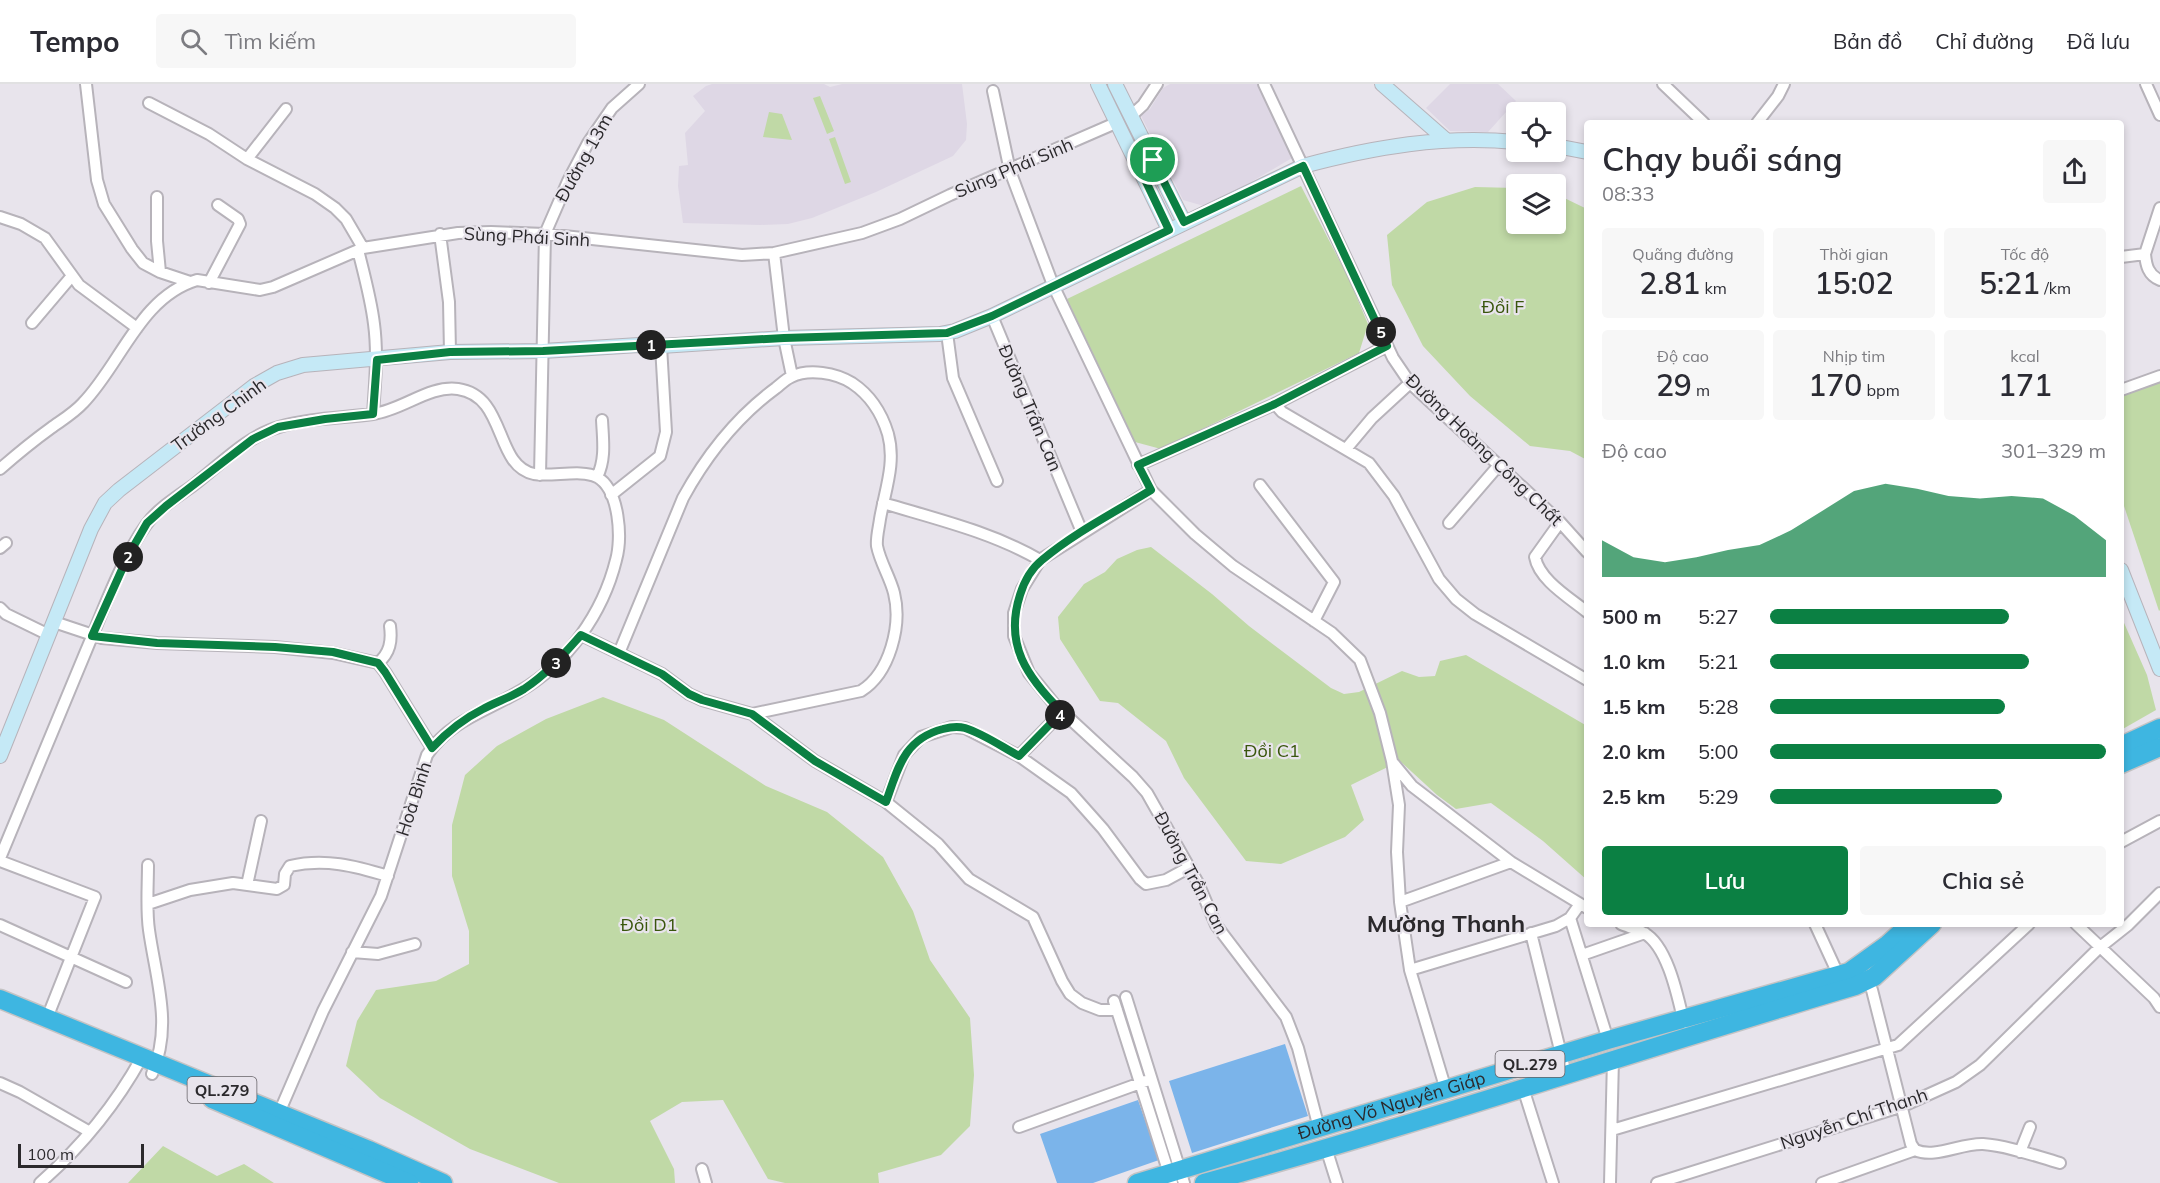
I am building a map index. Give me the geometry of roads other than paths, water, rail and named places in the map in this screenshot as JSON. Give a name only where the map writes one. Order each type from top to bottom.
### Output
[{"type":"highway","points":[[2124,745],[2160,728]]},
{"type":"highway","points":[[2124,763],[2160,747]]},
{"type":"highway","name":"Đường Võ Nguyên Giáp","points":[[1755,1007],[1838,974],[1849,972],[1888,944],[1907,927]]},
{"type":"highway","name":"Đường Võ Nguyên Giáp","points":[[1137,1183],[1176,1177],[1319,1128],[1608,1040],[1685,1027],[1755,1007],[1855,986],[1874,977],[1929,927]]},
{"type":"highway","name":"QL.279","points":[[0,999],[409,1183]]},
{"type":"highway","name":"QL.279","points":[[0,1011],[279,1113],[443,1183]]},
{"type":"highway","name":"Đường Võ Nguyên Giáp","points":[[1204,1183],[1326,1148],[1613,1059],[1685,1027]]},
{"type":"highway","points":[[1608,1040],[1613,1059]]},
{"type":"highway","points":[[1319,1128],[1326,1148]]},
{"type":"street","name":"Sùng Phái Sinh","points":[[86,84],[97,180],[104,204],[143,263],[160,272],[190,282],[197,280],[260,290],[273,287],[360,249],[440,234],[491,232],[545,234],[742,255],[774,253],[862,233],[900,219],[1118,122]]},
{"type":"street","name":"Đường 13m","points":[[540,475],[545,234],[568,181],[588,143],[612,108],[639,84]]},
{"type":"street","points":[[1098,84],[1169,230]]},
{"type":"street","points":[[1115,84],[1184,222]]},
{"type":"street","points":[[1118,122],[1132,115],[1148,99],[1157,84]]},
{"type":"street","name":"Đường Hoàng Công Chất","points":[[1264,84],[1387,346],[1410,383],[1560,522],[1584,549]]},
{"type":"street","points":[[1382,84],[1446,140]]},
{"type":"street","points":[[1663,84],[1701,120]]},
{"type":"street","points":[[1759,120],[1778,96],[1784,84]]},
{"type":"street","points":[[2146,84],[2160,115]]},
{"type":"street","points":[[993,91],[1010,171],[1053,285],[1151,490],[1195,534],[1233,566],[1332,633],[1360,660],[1380,712],[1399,805],[1397,852],[1400,902],[1410,970],[1446,1090]]},
{"type":"street","points":[[148,103],[209,134],[247,159],[315,194],[335,208],[345,219],[360,249],[370,296],[377,360],[373,414]]},
{"type":"street","points":[[247,159],[286,109]]},
{"type":"street","name":"Trường Chinh","points":[[0,756],[91,529],[105,503],[244,393],[278,373],[303,365],[450,352],[543,351],[784,338],[947,333],[992,316],[1303,166],[1382,146],[1446,140],[1506,142]]},
{"type":"street","points":[[1566,148],[1584,151]]},
{"type":"street","points":[[1139,167],[1153,160]]},
{"type":"street","points":[[157,197],[160,272]]},
{"type":"street","points":[[209,283],[240,224],[238,219],[218,205]]},
{"type":"street","points":[[2160,208],[2145,254],[2151,275],[2160,280]]},
{"type":"street","points":[[0,217],[21,224],[45,238],[79,285],[137,328]]},
{"type":"street","points":[[440,234],[449,302],[450,352]]},
{"type":"street","points":[[774,253],[784,338],[792,376]]},
{"type":"street","points":[[2124,257],[2145,254]]},
{"type":"street","points":[[32,323],[71,277]]},
{"type":"street","points":[[0,469],[85,402],[137,328],[158,304],[190,282]]},
{"type":"street","name":"Đường Trần Can","points":[[992,316],[1082,532]]},
{"type":"street","points":[[947,333],[953,378],[997,481]]},
{"type":"street","points":[[611,495],[660,456],[666,432],[661,346]]},
{"type":"street","points":[[1138,465],[1275,404],[1387,346]]},
{"type":"street","points":[[619,653],[683,498],[694,478],[742,416],[792,376],[825,372],[841,376],[857,387],[876,406],[887,433],[892,456],[877,545],[894,595],[896,625],[886,662],[870,685],[861,691],[752,714]]},
{"type":"street","points":[[2124,389],[2160,376]]},
{"type":"street","points":[[1346,449],[1366,424],[1410,383]]},
{"type":"street","points":[[46,1018],[95,897],[0,859],[92,636],[128,556],[147,523],[253,439],[278,427],[392,410],[441,389],[465,390],[477,396],[487,406],[496,422],[513,462],[519,468],[540,475],[597,477],[604,453],[602,420]]},
{"type":"street","points":[[1275,404],[1282,412],[1369,463],[1394,496],[1438,579],[1456,599],[1475,614],[1584,678]]},
{"type":"street","points":[[1449,523],[1499,465]]},
{"type":"street","name":"Hoà Bình","points":[[279,1113],[322,1011],[381,896],[427,755],[451,729],[465,719],[513,695],[553,667],[581,635],[598,606],[616,561],[619,524],[611,495],[597,477]]},
{"type":"street","points":[[1260,485],[1334,582],[1314,621]]},
{"type":"street","name":"Đường Trần Can","points":[[1151,490],[1040,561],[1022,589],[1014,613],[1014,636],[1029,673],[1062,712],[1133,777],[1147,793],[1190,867],[1216,925],[1286,1017],[1298,1048],[1319,1128]]},
{"type":"street","points":[[883,503],[965,528],[1011,545],[1040,561]]},
{"type":"street","points":[[1560,522],[1535,557],[1537,566],[1548,579],[1584,609]]},
{"type":"street","points":[[2124,578],[2160,669]]},
{"type":"street","points":[[0,608],[6,614],[49,635]]},
{"type":"street","points":[[54,622],[92,636],[157,643],[275,647],[333,652],[378,663],[432,748]]},
{"type":"street","points":[[378,663],[389,650],[390,626]]},
{"type":"street","points":[[581,635],[662,674],[689,694],[752,714],[815,761],[886,802],[938,844],[969,879],[1033,917],[1070,994],[1082,1003],[1100,1010],[1116,1005],[1147,1081]]},
{"type":"street","points":[[1019,756],[1062,712]]},
{"type":"street","points":[[886,802],[898,766],[904,755],[921,737],[951,727],[965,728],[1019,756],[1071,793],[1146,884],[1166,880],[1190,867]]},
{"type":"street","points":[[1392,762],[1412,786],[1511,862],[1583,906],[1570,918],[1556,926],[1410,970]]},
{"type":"street","points":[[247,885],[261,820]]},
{"type":"street","points":[[2124,840],[2160,821]]},
{"type":"street","points":[[1400,902],[1511,862]]},
{"type":"street","points":[[148,904],[190,890],[233,883],[277,889],[284,885],[285,874],[290,866],[298,864],[349,864],[388,876]]},
{"type":"street","points":[[40,1183],[90,1132],[114,1101],[147,1065],[164,1020],[148,927],[148,865]]},
{"type":"street","name":"Nguyễn Chí Thanh","points":[[1657,1183],[1903,1106],[1956,1082],[1980,1065],[2099,948],[2160,893]]},
{"type":"street","points":[[1570,918],[1608,1040]]},
{"type":"street","points":[[0,925],[126,982]]},
{"type":"street","points":[[1629,927],[1645,933],[1658,945],[1664,956],[1685,1027]]},
{"type":"street","points":[[1816,927],[1838,974]]},
{"type":"street","points":[[1612,1130],[1898,1045],[2026,927]]},
{"type":"street","points":[[2079,927],[2154,998],[2160,1007]]},
{"type":"street","points":[[1531,933],[1566,1074]]},
{"type":"street","points":[[1582,955],[1645,933]]},
{"type":"street","points":[[352,952],[378,954],[415,944]]},
{"type":"street","points":[[1867,980],[1872,990],[1911,1144],[1915,1150]]},
{"type":"street","points":[[1126,997],[1147,1081],[1176,1177]]},
{"type":"street","points":[[1610,1183],[1613,1059]]},
{"type":"street","points":[[1019,1127],[1147,1081]]},
{"type":"street","points":[[0,1083],[90,1132]]},
{"type":"street","points":[[1523,1088],[1553,1183]]},
{"type":"street","points":[[2020,1152],[2030,1127]]},
{"type":"street","points":[[1822,1183],[1915,1150],[1927,1153],[1975,1144],[1998,1146],[2060,1163]]},
{"type":"street","points":[[1326,1148],[1337,1183]]},
{"type":"street","points":[[702,1169],[705,1183]]},
{"type":"water","points":[[1285,1044],[1308,1116],[1192,1153],[1169,1081]]},
{"type":"water","points":[[1138,1100],[1159,1160],[1093,1183],[1057,1183],[1040,1134]]},
{"type":"district","name":"Mường Thanh","points":[[1446,924]]},
{"type":"park label","name":"Đồi F","points":[[1503,307]]},
{"type":"park label","name":"Đồi C1","points":[[1272,751]]},
{"type":"park label","name":"Đồi D1","points":[[649,925]]}]
